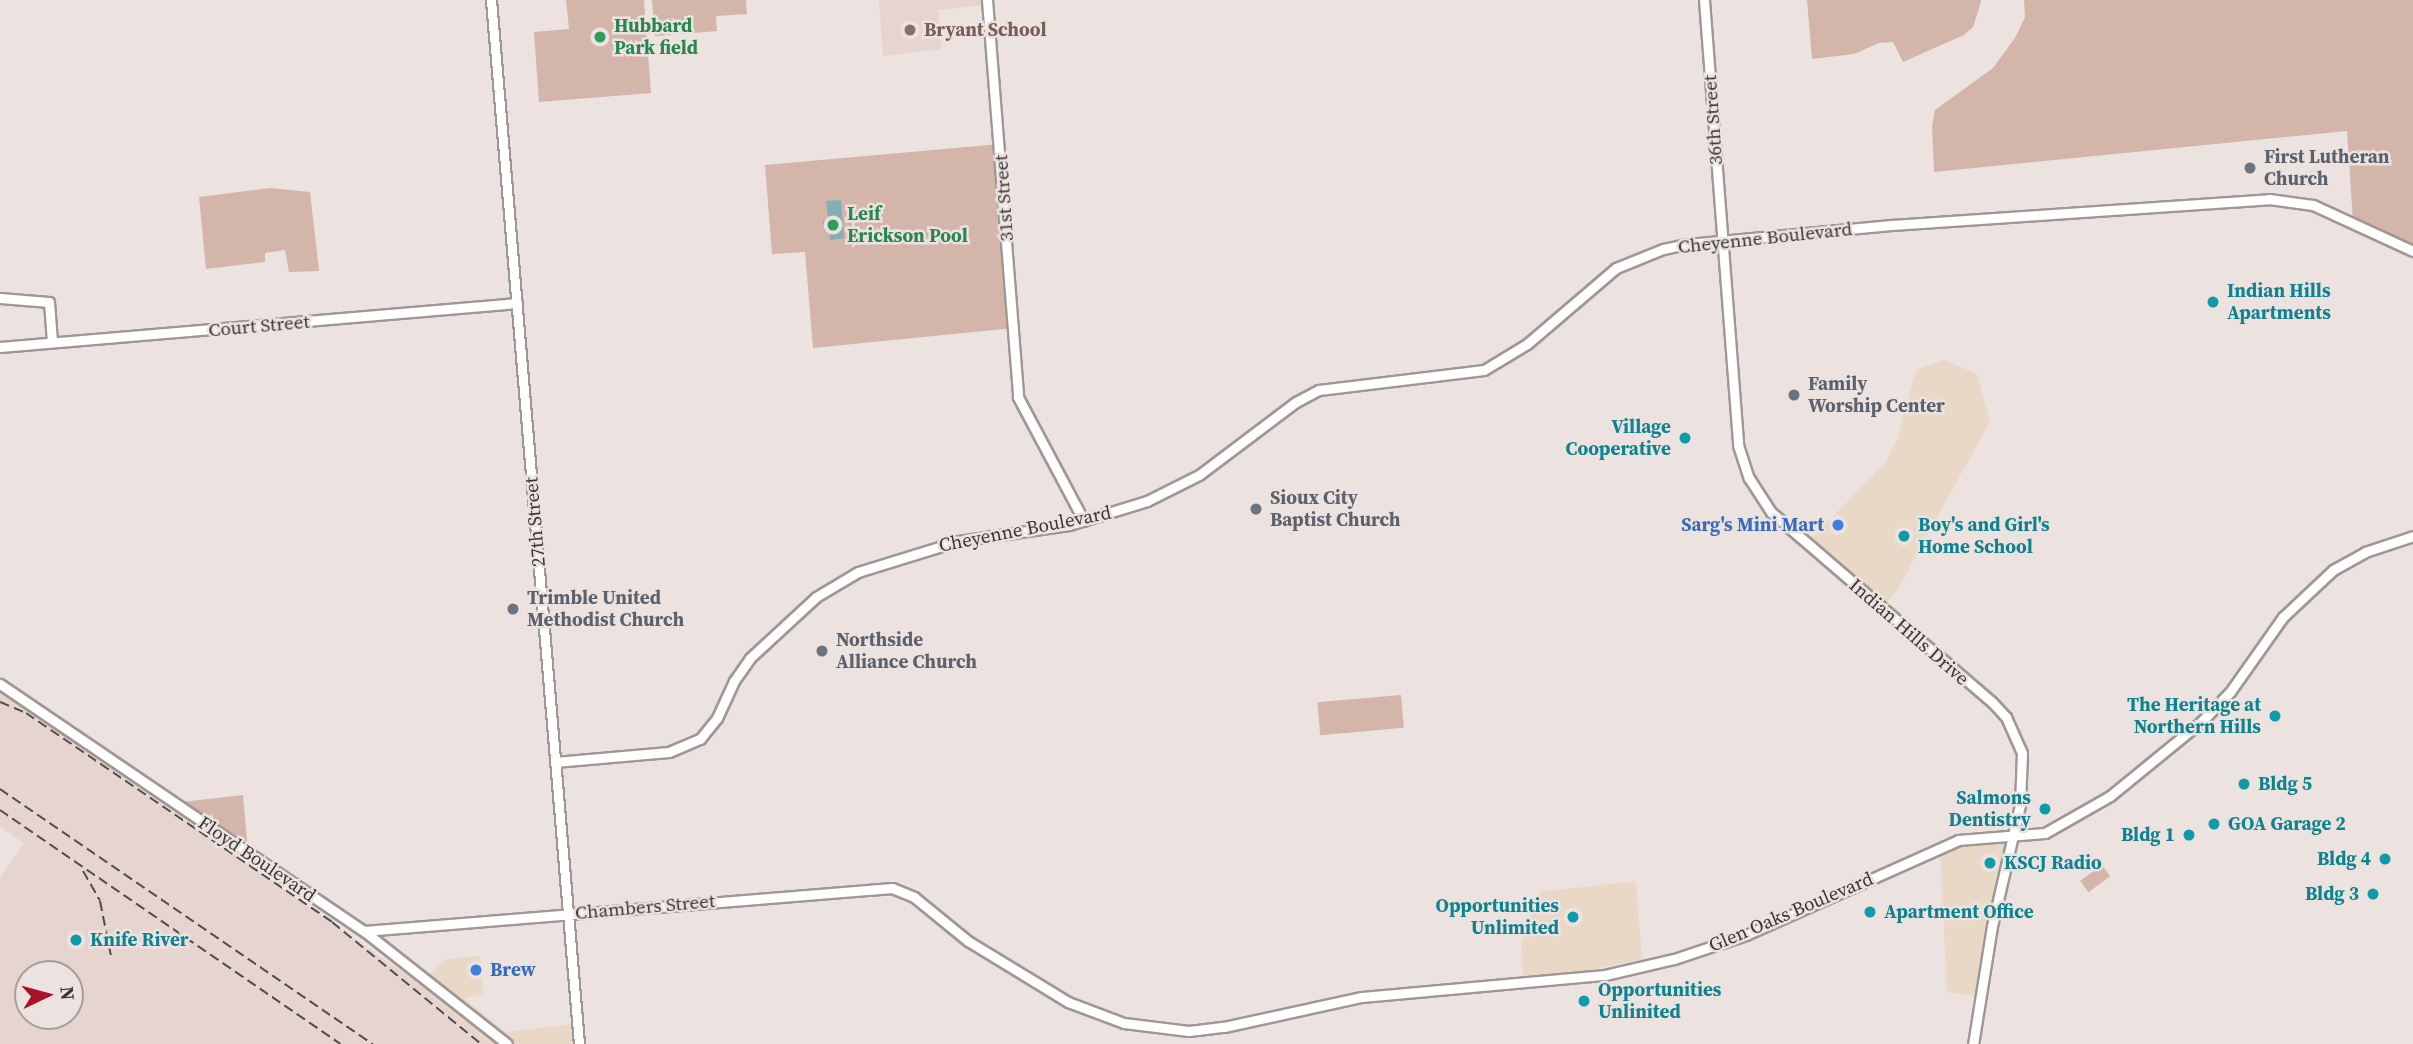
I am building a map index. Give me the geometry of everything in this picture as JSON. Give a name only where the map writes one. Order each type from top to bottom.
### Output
[{"type":"main road","name":"27th Street","points":[[491,0],[579,1044]]},
{"type":"main road","name":"31st Street","points":[[987,0],[1018,397],[1084,521]]},
{"type":"main road","name":"36th Street","points":[[1704,0],[1723,240]]},
{"type":"main road","name":"Cheyenne Boulevard","points":[[555,762],[669,751],[700,739],[717,718],[734,681],[750,659],[816,597],[859,572],[958,541],[1084,521],[1173,490],[1205,470],[1309,394],[1340,385],[1460,375],[1484,370],[1527,344],[1594,285],[1623,265],[1663,249],[1723,240],[2270,199],[2315,206],[2413,251]]},
{"type":"main road","name":"Indian Hills Drive","points":[[1723,240],[1738,445],[1749,478],[1771,512],[2006,717],[2022,753],[2024,769],[2014,837],[1992,926],[1973,1044]]},
{"type":"main road","points":[[0,298],[48,302],[52,342]]},
{"type":"main road","name":"Court Street","points":[[0,347],[517,303]]},
{"type":"main road","name":"Glen Oaks Boulevard","points":[[922,904],[968,941],[1068,1003],[1124,1023],[1189,1031],[1224,1027],[1362,998],[1558,981],[1655,963],[1746,935],[1958,841],[2045,833],[2110,796],[2155,762],[2216,707],[2283,617],[2333,570],[2365,552],[2413,536]]},
{"type":"main road","name":"Floyd Boulevard","points":[[0,684],[364,930],[507,1044]]},
{"type":"main road","name":"Chambers Street","points":[[364,930],[873,887],[892,888],[922,904]]},
{"type":"shaded area","points":[[566,0],[644,0],[651,93],[539,102],[534,32],[569,29]]},
{"type":"shaded area","points":[[652,0],[746,0],[747,14],[716,16],[717,31],[655,36]]},
{"type":"shaded area","name":"Bryant School","points":[[879,0],[983,0],[983,5],[938,10],[941,49],[883,56]]},
{"type":"shaded area","points":[[1807,0],[1981,2],[1973,27],[1964,35],[1903,62],[1893,42],[1879,43],[1854,54],[1812,59]]},
{"type":"shaded area","points":[[2024,0],[2413,0],[2413,248],[2353,221],[2347,131],[1934,172],[1932,127],[1935,110],[1993,68],[2015,38],[2025,17]]},
{"type":"shaded area","points":[[1000,144],[1014,328],[813,348],[805,252],[772,254],[765,165]]},
{"type":"shaded area","points":[[270,188],[310,192],[319,271],[289,272],[285,250],[265,253],[265,262],[206,269],[199,197]]},
{"type":"shaded area","points":[[1944,360],[1977,374],[1990,421],[1898,589],[1884,606],[1808,542],[1886,462],[1897,439],[1916,370]]},
{"type":"shaded area","points":[[0,691],[415,981],[490,1044],[0,1044],[0,878],[24,843],[0,827]]},
{"type":"shaded area","points":[[1401,695],[1404,728],[1320,735],[1317,702]]},
{"type":"shaded area","points":[[243,795],[247,841],[242,843],[182,802]]},
{"type":"shaded area","points":[[2007,841],[1975,996],[1947,992],[1940,853],[1965,843]]},
{"type":"shaded area","points":[[2102,865],[2110,876],[2088,892],[2080,881]]},
{"type":"shaded area","points":[[1636,881],[1642,959],[1580,972],[1523,977],[1521,942],[1540,892]]},
{"type":"shaded area","points":[[480,956],[483,994],[464,998],[505,1032],[580,1023],[582,1044],[490,1044],[419,984],[445,959]]},
{"type":"water","name":"Leif Erickson Pool","points":[[841,200],[844,238],[830,240],[829,231],[824,231],[823,220],[828,219],[826,201]]},
{"type":"railway","points":[[0,702],[26,713],[332,922],[481,1044]]},
{"type":"railway","points":[[0,789],[373,1044]]},
{"type":"railway","points":[[0,810],[340,1044]]},
{"type":"railway","points":[[83,871],[100,901],[111,956]]},
{"type":"place","name":"Bryant School","points":[[910,30]]},
{"type":"place","name":"Hubbard Park field","points":[[600,37]]},
{"type":"place","name":"First Lutheran Church","points":[[2250,168]]},
{"type":"place","name":"Leif Erickson Pool","points":[[833,225]]},
{"type":"place","name":"Indian Hills Apartments","points":[[2213,302]]},
{"type":"place","name":"Family Worship Center","points":[[1794,395]]},
{"type":"place","name":"Village Cooperative","points":[[1685,438]]},
{"type":"place","name":"Sioux City Baptist Church","points":[[1256,509]]},
{"type":"place","name":"Sarg's Mini Mart","points":[[1838,525]]},
{"type":"place","name":"Boy's and Girl's Home School","points":[[1904,536]]},
{"type":"place","name":"Trimble United Methodist Church","points":[[513,609]]},
{"type":"place","name":"Northside Alliance Church","points":[[822,651]]},
{"type":"place","name":"The Heritage at Northern Hills","points":[[2275,716]]},
{"type":"place","name":"Bldg 5","points":[[2244,784]]},
{"type":"place","name":"Salmons Dentistry","points":[[2045,809]]},
{"type":"place","name":"GOA Garage 2","points":[[2214,824]]},
{"type":"place","name":"Bldg 1","points":[[2189,835]]},
{"type":"place","name":"Bldg 4","points":[[2385,859]]},
{"type":"place","name":"KSCJ Radio","points":[[1990,863]]},
{"type":"place","name":"Bldg 3","points":[[2373,894]]},
{"type":"place","name":"Apartment Office","points":[[1870,912]]},
{"type":"place","name":"Opportunities Unlimited","points":[[1573,917]]},
{"type":"place","name":"Knife River","points":[[76,940]]},
{"type":"place","name":"Brew","points":[[476,970]]},
{"type":"place","name":"Opportunities Unlinited","points":[[1584,1001]]}]
